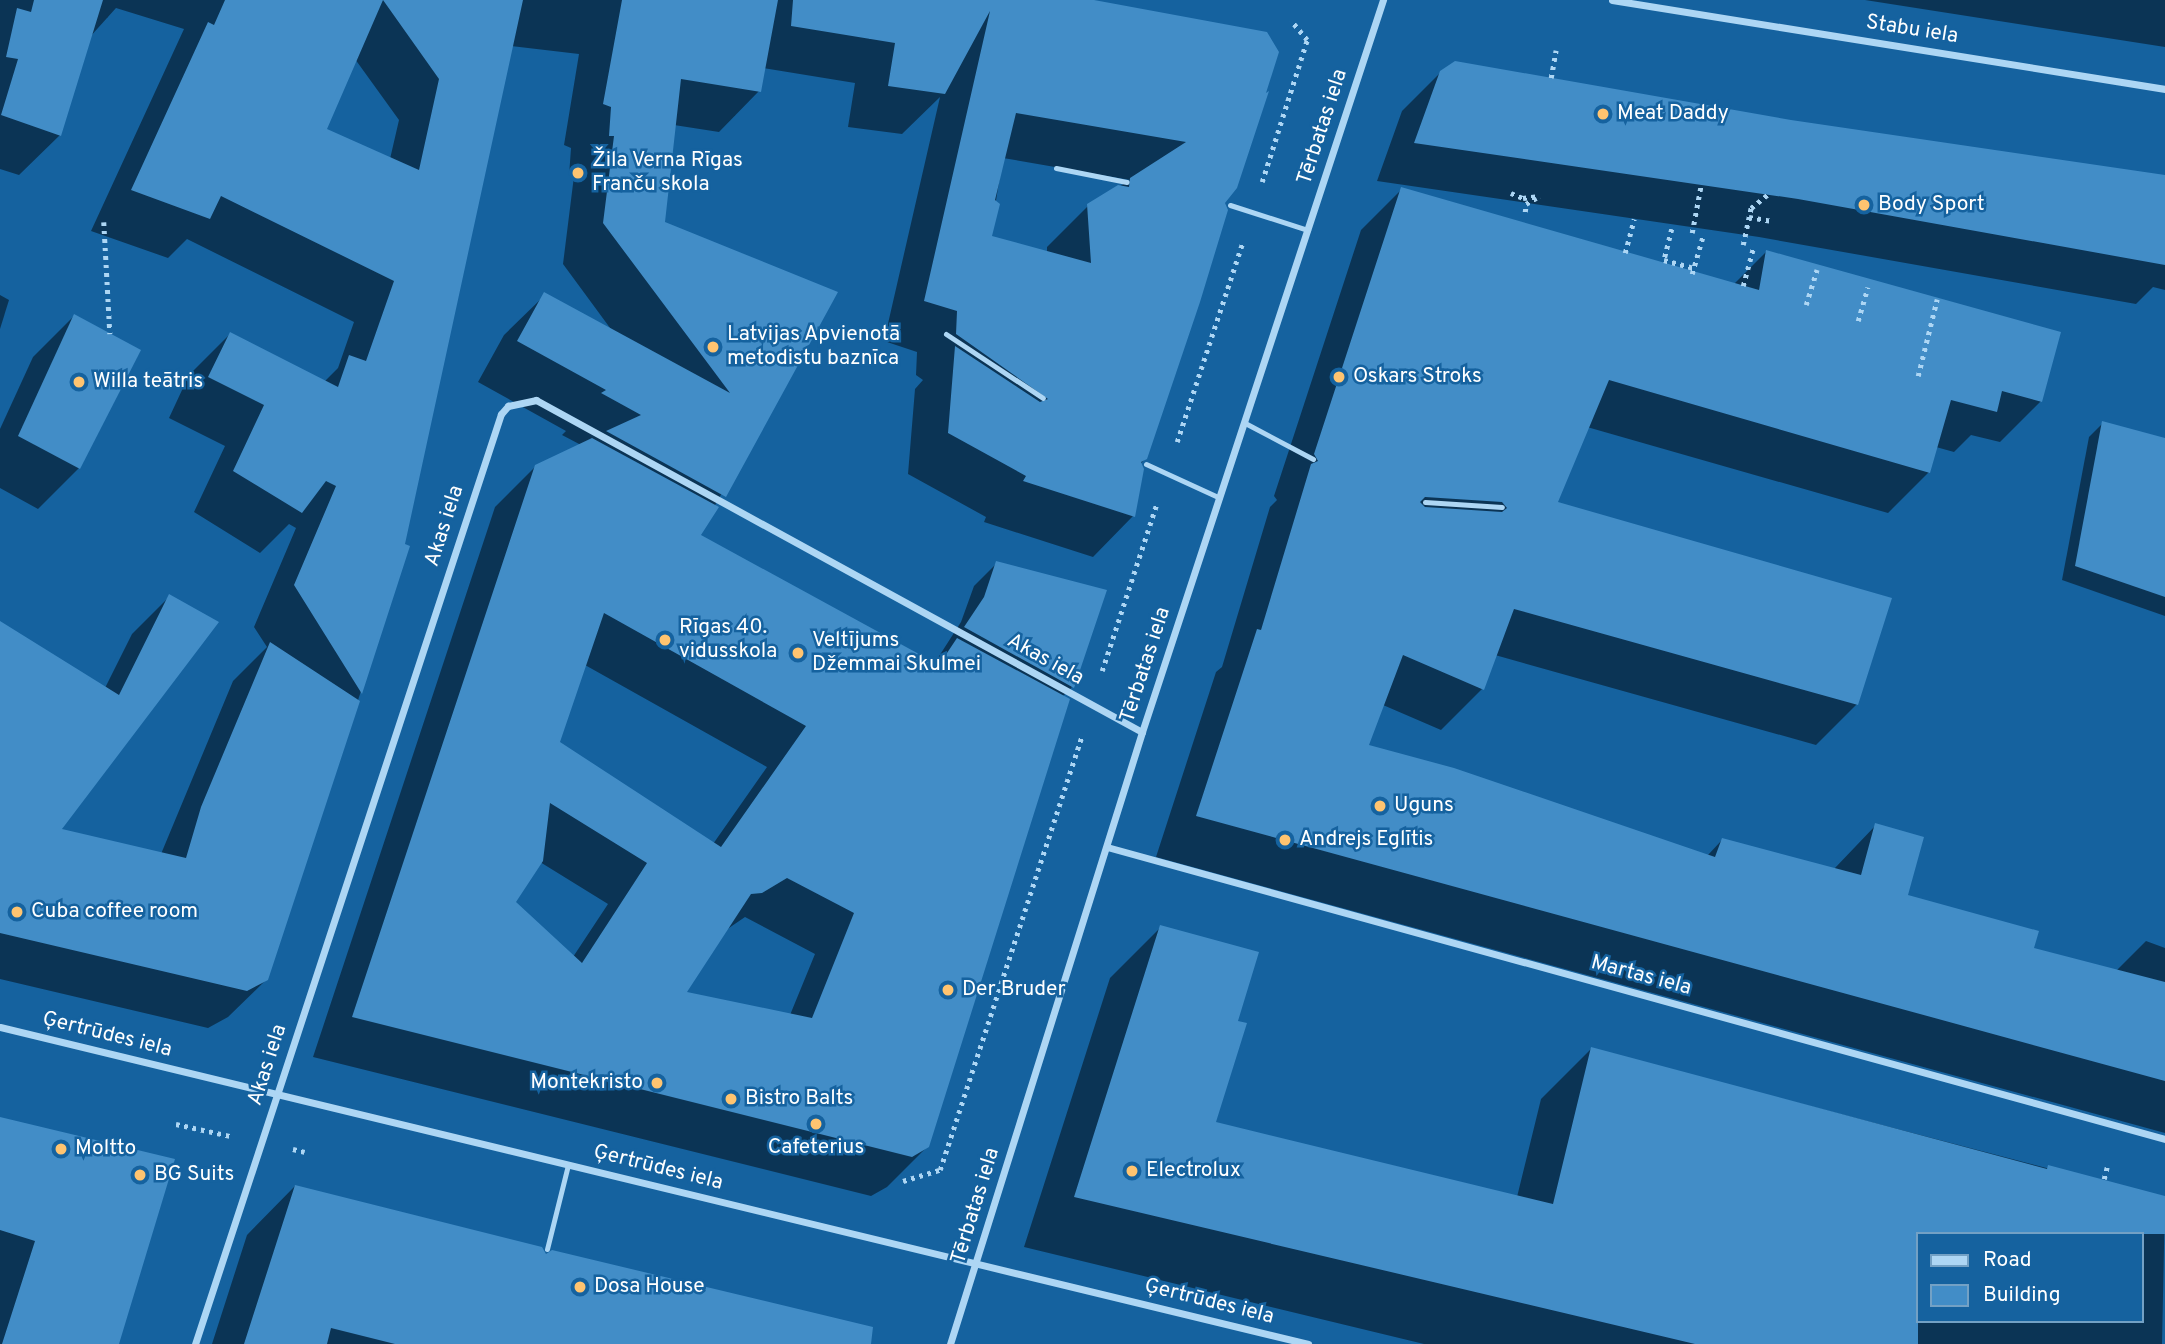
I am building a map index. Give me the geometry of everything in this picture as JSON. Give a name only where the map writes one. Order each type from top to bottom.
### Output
[{"type":"street","name":"Tērbatas iela","points":[[950,1344],[1142,732],[1383,0]]},
{"type":"street","name":"Stabu iela","points":[[1612,0],[2165,89]]},
{"type":"street","name":"Akas iela","points":[[195,1344],[501,414],[508,406],[536,400],[1142,732]]},
{"type":"street","name":"Martas iela","points":[[1107,847],[2165,1139]]},
{"type":"street","name":"Ģertrūdes iela","points":[[0,1027],[1308,1344]]},
{"type":"lane","points":[[1056,168],[1127,182]]},
{"type":"lane","points":[[1230,205],[1308,230]]},
{"type":"lane","points":[[946,334],[1043,398]]},
{"type":"lane","points":[[1244,423],[1313,459]]},
{"type":"lane","points":[[1146,464],[1220,498]]},
{"type":"lane","points":[[1425,502],[1502,507]]},
{"type":"lane","points":[[547,1249],[568,1165]]},
{"type":"path","points":[[903,1181],[940,1170],[1307,40],[1291,21]]},
{"type":"path","points":[[1551,78],[1556,50]]},
{"type":"path","points":[[1692,233],[1701,185]]},
{"type":"path","points":[[1511,193],[1523,198],[1540,196],[1526,204],[1525,212]]},
{"type":"path","points":[[1743,245],[1751,208],[1768,194]]},
{"type":"path","points":[[1749,217],[1771,221]]},
{"type":"path","points":[[1625,253],[1634,219]]},
{"type":"path","points":[[104,222],[110,334]]},
{"type":"path","points":[[1672,229],[1664,260],[1693,271],[1703,236]]},
{"type":"path","points":[[1743,286],[1752,248]]},
{"type":"path","points":[[1806,305],[1817,270]]},
{"type":"path","points":[[1858,321],[1868,287]]},
{"type":"path","points":[[1918,376],[1937,299]]},
{"type":"path","points":[[2104,1180],[2107,1167]]},
{"type":"building","points":[[34,0],[103,0],[61,136],[1,115],[18,59],[6,57],[17,8],[31,12]]},
{"type":"building","points":[[225,0],[383,0],[523,0],[405,544],[410,546],[362,694],[294,585],[336,486],[326,481],[302,513],[233,471],[264,405],[208,377],[230,332],[338,387],[349,355],[366,361],[394,281],[221,196],[210,219],[131,190],[208,22],[214,25]],"holes":[[[383,0],[439,79],[419,170],[327,129]]]},
{"type":"building","points":[[622,0],[778,0],[761,92],[681,79],[665,222],[838,292],[726,497],[606,431],[641,415],[601,393],[606,390],[517,341],[544,292],[730,393],[603,223],[614,136],[609,136],[611,107],[603,104]]},
{"type":"building","points":[[793,0],[1094,0],[1267,32],[1279,52],[1266,93],[1269,91],[1237,188],[1225,203],[1228,210],[1200,302],[1147,459],[1141,462],[1144,469],[1135,517],[1023,481],[1026,476],[948,433],[955,346],[1040,402],[1048,399],[956,334],[957,311],[924,301],[990,11],[945,94],[888,86],[895,43],[791,26]],"holes":[[[1016,113],[1186,142],[1130,178],[1129,187],[1118,185],[1087,204],[1091,263],[992,236],[1000,204],[995,200]]]},
{"type":"building","points":[[1455,61],[1791,120],[2165,175],[2165,265],[1798,199],[1414,143],[1440,71]]},
{"type":"building","points":[[1401,187],[1759,290],[1766,250],[2061,332],[2042,402],[2002,391],[1997,412],[1951,400],[1930,473],[1609,380],[1558,502],[1892,598],[1858,705],[1514,609],[1484,690],[1403,655],[1369,745],[1454,768],[1715,857],[1722,838],[1861,875],[1875,823],[1924,837],[1908,895],[2039,931],[2034,948],[2165,982],[2165,1081],[1196,816],[1257,629],[1261,630],[1311,464],[1318,461],[1314,454]],"holes":[[[1425,497],[1502,502],[1507,508],[1502,512],[1425,507],[1420,502]]]},
{"type":"building","points":[[74,314],[141,350],[80,469],[18,436]]},
{"type":"building","points":[[2102,421],[2165,438],[2165,597],[2075,566]]},
{"type":"building","points":[[592,438],[719,507],[701,535],[939,665],[957,638],[1070,699],[929,1147],[912,1157],[352,1017],[535,465]],"holes":[[[604,613],[806,726],[721,847],[560,742]],[[550,803],[647,863],[582,963],[516,902],[543,861]],[[787,878],[854,913],[812,1018],[687,992],[751,894],[762,893]]]},
{"type":"building","points":[[996,561],[1107,590],[1074,688],[964,627],[984,597]]},
{"type":"building","points":[[169,594],[219,622],[62,829],[186,858],[201,807],[270,642],[360,701],[268,980],[247,991],[0,933],[0,621],[119,695]]},
{"type":"building","points":[[1160,925],[1259,952],[1238,1021],[1247,1023],[1216,1122],[1553,1204],[1591,1047],[2047,1169],[2048,1165],[2165,1196],[2165,1234],[1916,1232],[1918,1344],[1695,1344],[1074,1197]]},
{"type":"building","points":[[0,1117],[175,1159],[119,1344],[2,1344],[35,1241],[0,1230]]},
{"type":"building","points":[[295,1185],[542,1247],[546,1254],[552,1250],[873,1327],[871,1344],[395,1344],[331,1328],[327,1344],[244,1344]]},
{"type":"place","name":"Meat Daddy","points":[[1603,114]]},
{"type":"place","name":"Žila Verna Rīgas Franču skola","points":[[578,173]]},
{"type":"place","name":"Body Sport","points":[[1864,205]]},
{"type":"place","name":"Latvijas Apvienotā metodistu baznīca","points":[[713,347]]},
{"type":"place","name":"Oskars Stroks","points":[[1339,377]]},
{"type":"place","name":"Willa teātris","points":[[79,382]]},
{"type":"place","name":"Rīgas 40. vidusskola","points":[[665,640]]},
{"type":"place","name":"Veltījums Džemmai Skulmei","points":[[798,653]]},
{"type":"place","name":"Uguns","points":[[1380,806]]},
{"type":"place","name":"Andrejs Eglītis","points":[[1285,840]]},
{"type":"place","name":"Cuba coffee room","points":[[17,912]]},
{"type":"place","name":"Der Bruder","points":[[948,990]]},
{"type":"place","name":"Montekristo","points":[[657,1083]]},
{"type":"place","name":"Bistro Balts","points":[[731,1099]]},
{"type":"place","name":"Cafeterius","points":[[816,1124]]},
{"type":"place","name":"Moltto","points":[[61,1149]]},
{"type":"place","name":"Electrolux","points":[[1132,1171]]},
{"type":"place","name":"BG Suits","points":[[140,1175]]},
{"type":"place","name":"Dosa House","points":[[580,1287]]}]
